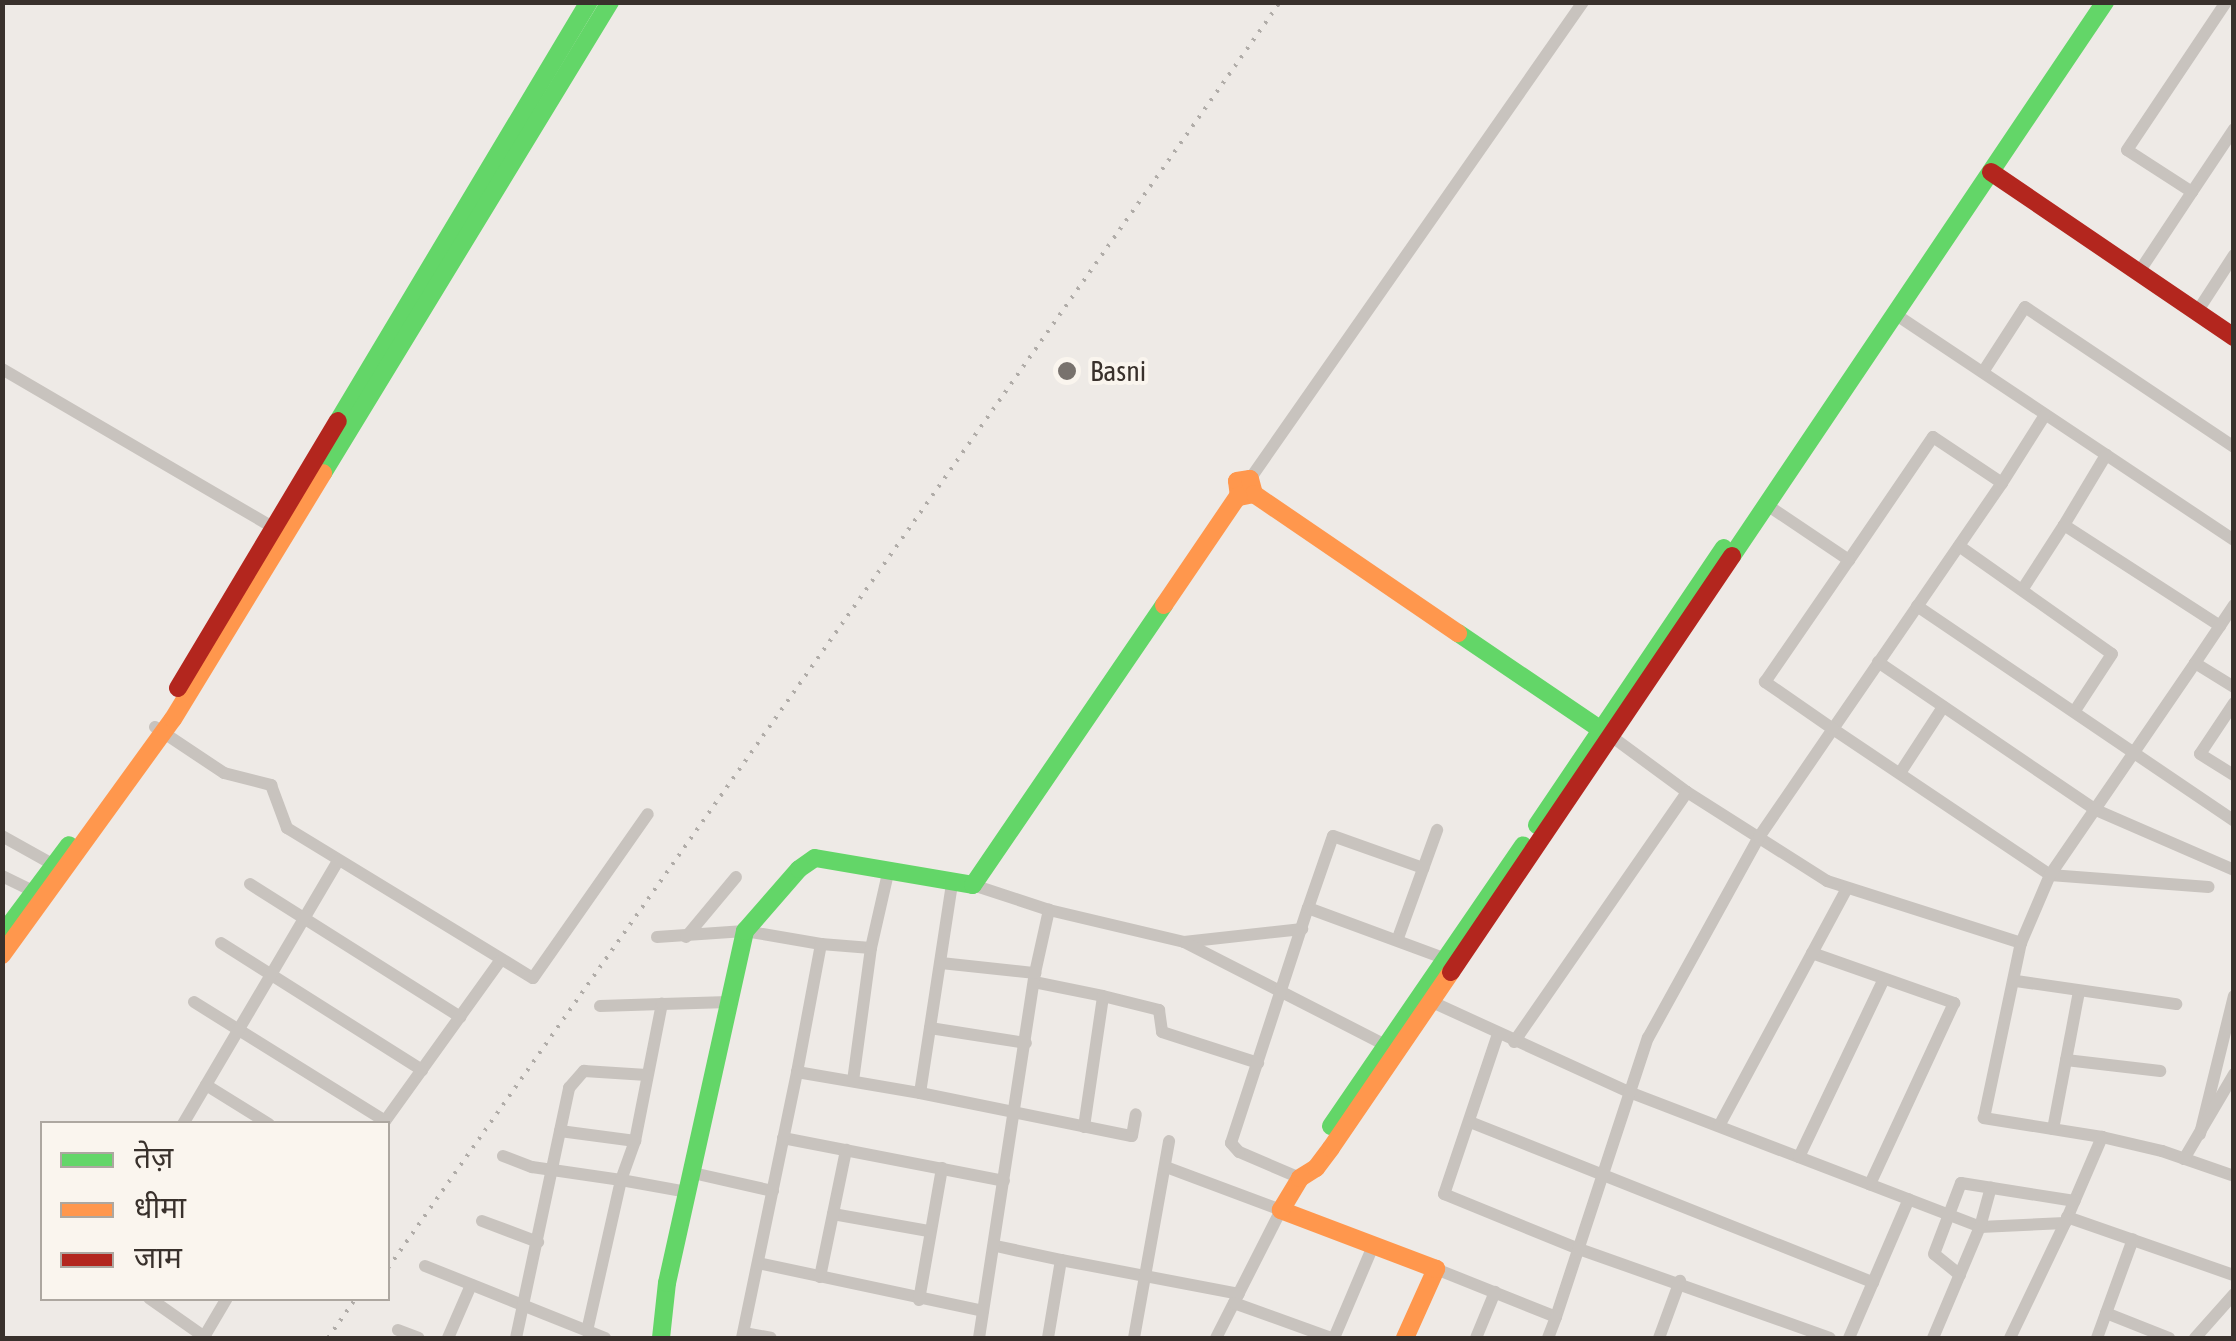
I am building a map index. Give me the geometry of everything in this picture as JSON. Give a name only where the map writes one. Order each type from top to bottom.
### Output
[{"type":"street","points":[[2,955],[159,730],[589,2]]},
{"type":"street","points":[[278,530],[610,2]]},
{"type":"street","points":[[973,885],[1583,2]]},
{"type":"street","points":[[1302,1176],[1331,1148],[2093,2]]},
{"type":"street","points":[[1739,536],[1767,505],[2105,2]]},
{"type":"street","points":[[2192,192],[2128,150],[2226,2]]},
{"type":"street","points":[[2139,272],[2234,129]]},
{"type":"street","points":[[1991,172],[2234,337]]},
{"type":"street","points":[[2197,312],[2234,255]]},
{"type":"street","points":[[1983,372],[2025,307],[2234,447]]},
{"type":"street","points":[[1896,314],[2234,540]]},
{"type":"street","points":[[2,369],[278,530]]},
{"type":"street","points":[[1548,1338],[1648,1038],[1758,837],[2002,483],[2045,414]]},
{"type":"street","points":[[2002,483],[1933,437],[1765,682],[2050,875],[2209,887]]},
{"type":"street","points":[[2022,590],[2106,454]]},
{"type":"street","points":[[1247,490],[1758,837],[1847,888],[2021,943]]},
{"type":"street","points":[[1767,505],[1849,560]]},
{"type":"street","points":[[2064,525],[2220,626]]},
{"type":"street","points":[[1959,546],[2112,654],[2074,712]]},
{"type":"street","points":[[2234,605],[2050,875],[2021,943],[2016,982],[1984,1118],[2102,1136],[2234,1176]]},
{"type":"street","points":[[1917,606],[2234,821]]},
{"type":"street","points":[[1878,662],[2096,810],[2234,870]]},
{"type":"street","points":[[2195,663],[2234,687]]},
{"type":"street","points":[[2234,703],[2200,754],[2234,775]]},
{"type":"street","points":[[1900,773],[1944,706]]},
{"type":"street","points":[[159,730],[224,773],[271,785],[287,828],[533,978],[648,814]]},
{"type":"street","points":[[2,935],[159,730]]},
{"type":"street","points":[[1216,1338],[1308,1161],[1443,958],[1605,732]]},
{"type":"street","points":[[1514,1042],[1687,792]]},
{"type":"street","points":[[1398,938],[1437,830]]},
{"type":"street","points":[[2,836],[54,865]]},
{"type":"street","points":[[1302,1176],[1233,1148],[1333,836],[1424,868]]},
{"type":"street","points":[[661,1338],[667,1283],[745,931],[799,869],[815,858],[973,885],[1048,910],[1184,942],[1385,1045]]},
{"type":"street","points":[[185,1121],[338,861]]},
{"type":"street","points":[[853,1081],[871,948],[888,873]]},
{"type":"street","points":[[2,876],[35,892]]},
{"type":"street","points":[[686,936],[736,877]]},
{"type":"street","points":[[920,1093],[952,883]]},
{"type":"street","points":[[250,884],[460,1017]]},
{"type":"street","points":[[1719,1126],[1847,888]]},
{"type":"street","points":[[1308,908],[1398,938],[1443,958]]},
{"type":"street","points":[[980,1338],[1034,978],[1048,910]]},
{"type":"street","points":[[1184,942],[1302,929]]},
{"type":"street","points":[[657,937],[745,931],[871,948]]},
{"type":"street","points":[[221,944],[422,1070]]},
{"type":"street","points":[[771,1338],[743,1336],[821,944]]},
{"type":"street","points":[[1812,953],[1954,1003],[1870,1184]]},
{"type":"street","points":[[194,1002],[385,1121],[500,960]]},
{"type":"street","points":[[941,963],[1034,978],[1158,1010],[1162,1032],[1258,1063]]},
{"type":"street","points":[[1799,1157],[1884,978]]},
{"type":"street","points":[[2016,982],[2176,1004]]},
{"type":"street","points":[[2053,1128],[2078,991]]},
{"type":"street","points":[[1084,1127],[1102,996]]},
{"type":"street","points":[[2200,1134],[2234,996]]},
{"type":"street","points":[[1430,1001],[1629,1092],[1980,1227],[2066,1220],[2234,1275]]},
{"type":"street","points":[[600,1006],[729,1002]]},
{"type":"street","points":[[588,1331],[662,1004]]},
{"type":"street","points":[[930,1028],[1026,1043]]},
{"type":"street","points":[[1498,1034],[1444,1194],[1579,1249],[1680,1281],[1830,1338]]},
{"type":"street","points":[[2066,1060],[2160,1071]]},
{"type":"street","points":[[516,1338],[569,1088],[584,1071],[647,1075]]},
{"type":"street","points":[[797,1072],[1132,1136],[1136,1114]]},
{"type":"street","points":[[2184,1158],[2234,1074]]},
{"type":"street","points":[[206,1085],[261,1121]]},
{"type":"street","points":[[1470,1122],[1874,1282]]},
{"type":"street","points":[[560,1131],[634,1141]]},
{"type":"street","points":[[2010,1338],[2102,1136]]},
{"type":"street","points":[[783,1138],[1004,1180]]},
{"type":"street","points":[[1150,1338],[1135,1336],[1168,1141]]},
{"type":"street","points":[[820,1277],[846,1150]]},
{"type":"street","points":[[504,1156],[532,1167],[621,1180],[773,1191]]},
{"type":"street","points":[[919,1300],[942,1168]]},
{"type":"street","points":[[1166,1168],[1556,1318]]},
{"type":"street","points":[[1960,1276],[1934,1254],[1961,1183],[2075,1201]]},
{"type":"street","points":[[1933,1338],[1980,1227],[1992,1188]]},
{"type":"street","points":[[1849,1338],[1909,1199]]},
{"type":"street","points":[[833,1214],[928,1232]]},
{"type":"street","points":[[482,1221],[538,1242]]},
{"type":"street","points":[[2097,1338],[2133,1239]]},
{"type":"street","points":[[996,1246],[1236,1298],[1332,1338],[1373,1246]]},
{"type":"street","points":[[1048,1338],[1061,1260]]},
{"type":"street","points":[[758,1263],[982,1312]]},
{"type":"street","points":[[425,1266],[605,1338]]},
{"type":"street","points":[[1408,1338],[1436,1269]]},
{"type":"street","points":[[1659,1338],[1680,1281]]},
{"type":"street","points":[[448,1338],[472,1285]]},
{"type":"street","points":[[1476,1338],[1495,1292]]},
{"type":"street","points":[[2195,1338],[2234,1294]]},
{"type":"street","points":[[155,1301],[205,1338],[225,1301]]},
{"type":"street","points":[[2106,1313],[2169,1338]]},
{"type":"street","points":[[398,1330],[419,1338]]},
{"type":"railway","points":[[390,1265],[1280,2]]},
{"type":"railway","points":[[328,1338],[354,1301]]},
{"type":"traffic: fast","points":[[338,421],[589,2]]},
{"type":"traffic: fast","points":[[323,473],[610,2]]},
{"type":"traffic: fast","points":[[1732,556],[2105,2]]},
{"type":"traffic: fast","points":[[1537,825],[1724,548]]},
{"type":"traffic: fast","points":[[661,1338],[667,1283],[745,931],[799,869],[815,858],[973,885],[1164,605]]},
{"type":"traffic: fast","points":[[1458,633],[1607,734]]},
{"type":"traffic: fast","points":[[2,935],[69,845]]},
{"type":"traffic: fast","points":[[1331,1126],[1523,846]]},
{"type":"traffic: slow","points":[[2,955],[173,719],[323,473]]},
{"type":"traffic: slow","points":[[1254,494],[1239,497],[1237,481],[1250,479],[1254,494],[1458,633]]},
{"type":"traffic: slow","points":[[1164,605],[1238,496]]},
{"type":"traffic: slow","points":[[1405,1338],[1436,1269],[1281,1210],[1300,1178],[1316,1168],[1331,1148],[1451,972]]},
{"type":"traffic: jam","points":[[1991,172],[2234,337]]},
{"type":"traffic: jam","points":[[178,688],[338,421]]},
{"type":"traffic: jam","points":[[1451,972],[1732,556]]},
{"type":"place","name":"Basni","points":[[1067,371]]}]
